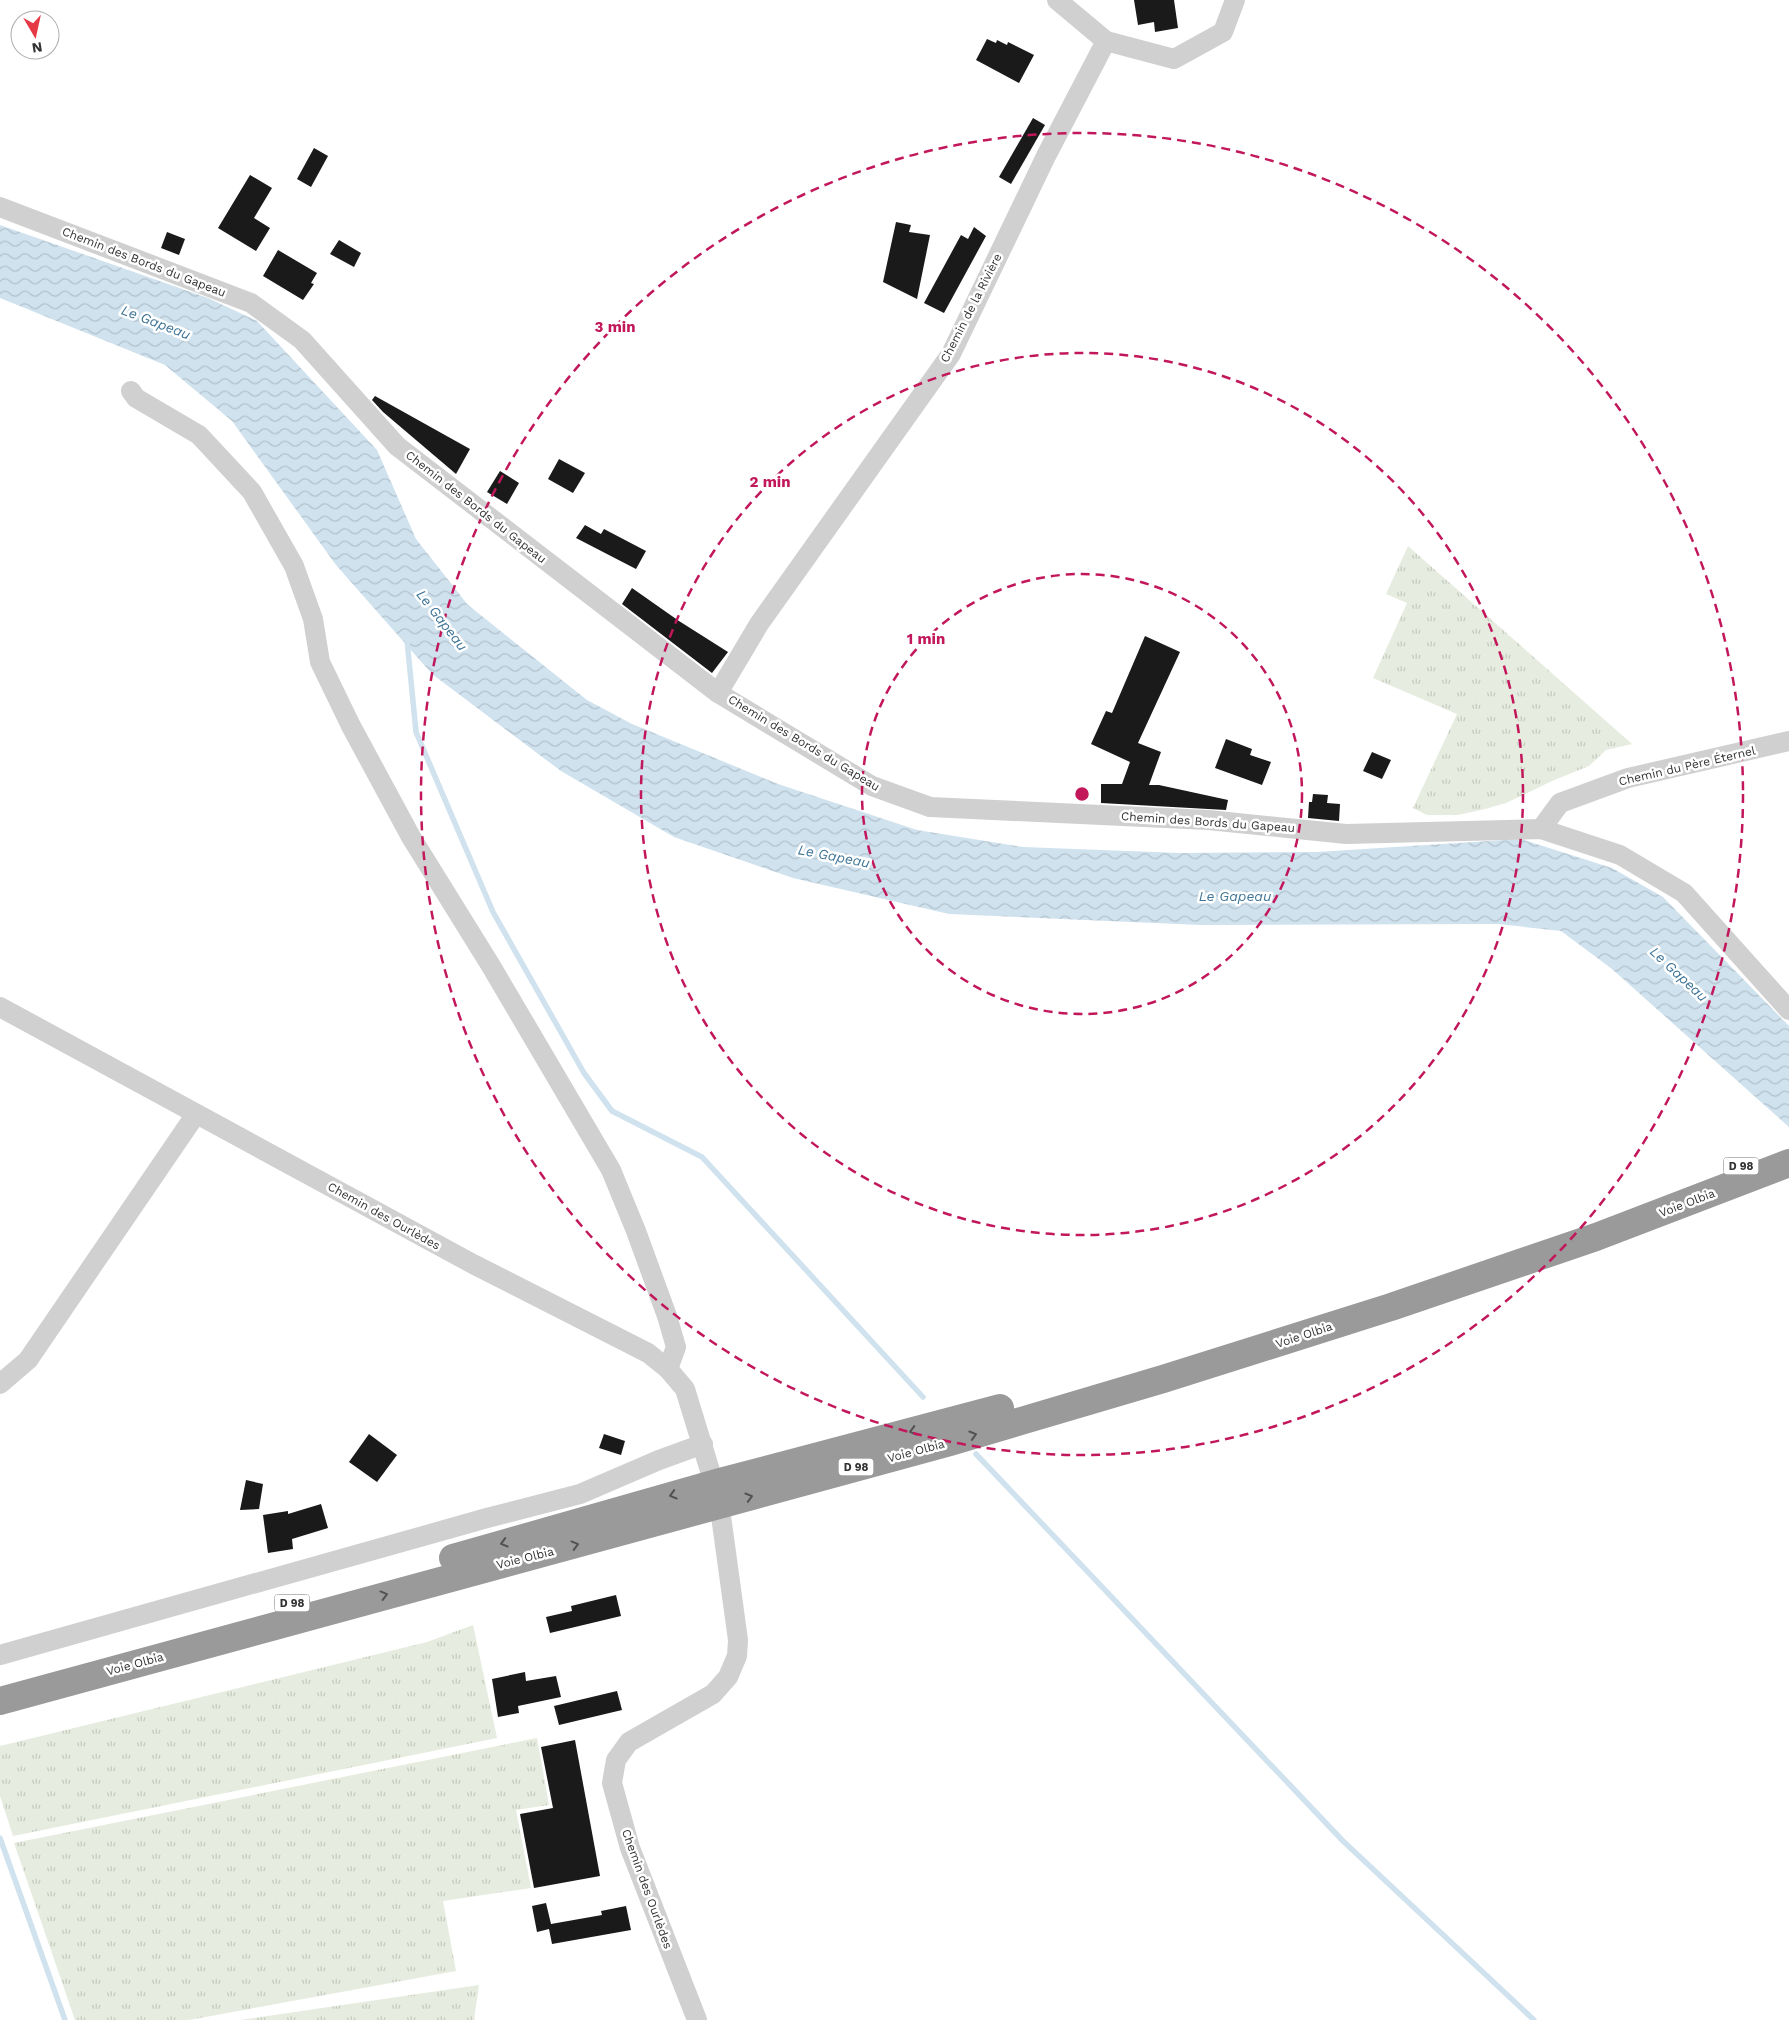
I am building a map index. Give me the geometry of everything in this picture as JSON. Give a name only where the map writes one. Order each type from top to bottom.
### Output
[{"type":"highway","name":"Voie Olbia","points":[[0,1701],[950,1442],[1162,1379],[1391,1307],[1596,1237],[1789,1148]]},
{"type":"highway","name":"Voie Olbia","points":[[0,1684],[720,1482],[1179,1359],[1292,1325],[1532,1246],[1624,1213],[1789,1163]]},
{"type":"street","points":[[1057,0],[1106,41],[1174,59],[1224,32],[1235,0]]},
{"type":"street","name":"Chemin de la Rivière","points":[[718,693],[759,624],[951,354],[1046,156],[1106,41]]},
{"type":"street","name":"Chemin des Bords du Gapeau","points":[[0,207],[251,303],[302,340],[397,446],[718,693],[872,786],[930,807],[1208,820],[1346,834],[1541,829],[1620,855],[1684,893],[1789,1010]]},
{"type":"street","points":[[131,391],[136,398],[199,435],[252,492],[294,566],[313,619],[320,662],[351,726],[411,837],[491,966],[611,1170],[636,1231],[670,1324],[676,1348],[668,1369]]},
{"type":"street","name":"Chemin du Père Éternel","points":[[1541,829],[1560,803],[1628,778],[1789,741]]},
{"type":"street","name":"Chemin des Ourlèdes","points":[[0,1007],[473,1264],[648,1353],[668,1369],[685,1390],[711,1474]]},
{"type":"street","points":[[0,1384],[28,1360],[196,1114]]},
{"type":"street","points":[[0,1655],[478,1520],[580,1494],[659,1460],[703,1444]]},
{"type":"street","name":"Chemin des Ourlèdes","points":[[697,2020],[630,1848],[612,1783],[616,1760],[629,1742],[713,1694],[728,1676],[737,1656],[738,1640],[721,1516]]},
{"type":"green space","points":[[1408,546],[1632,744],[1606,750],[1589,766],[1506,803],[1458,815],[1427,815],[1413,808],[1457,714],[1373,678],[1407,603],[1386,594]]},
{"type":"green space","points":[[473,1625],[497,1738],[13,1836],[0,1796],[0,1746],[427,1642]]},
{"type":"green space","points":[[537,1738],[549,1805],[516,1810],[531,1888],[443,1901],[456,1971],[189,2020],[75,2020],[14,1843]]},
{"type":"green space","points":[[479,1985],[474,2020],[240,2020]]},
{"type":"water","name":"Le Gapeau","points":[[0,225],[208,298],[257,321],[377,450],[416,539],[468,605],[587,700],[632,724],[778,784],[917,830],[1023,847],[1180,853],[1317,852],[1521,839],[1612,868],[1663,897],[1789,1026],[1789,1127],[1612,969],[1561,931],[1498,924],[1201,925],[949,914],[793,878],[674,837],[561,771],[432,674],[336,565],[232,421],[165,365],[0,298]]},
{"type":"building","points":[[1134,0],[1174,0],[1178,28],[1155,32],[1154,22],[1138,25]]},
{"type":"building","points":[[987,39],[996,43],[997,40],[1007,45],[1008,42],[1034,55],[1019,83],[976,60]]},
{"type":"building","points":[[1033,118],[1045,125],[1011,184],[999,177]]},
{"type":"building","points":[[314,148],[328,156],[311,187],[297,179]]},
{"type":"building","points":[[250,175],[272,188],[254,218],[270,228],[256,251],[218,228]]},
{"type":"building","points":[[896,222],[911,225],[909,232],[930,235],[917,299],[883,282]]},
{"type":"building","points":[[974,227],[986,236],[944,313],[924,303],[961,235],[968,239]]},
{"type":"building","points":[[167,232],[185,239],[179,255],[161,248]]},
{"type":"building","points":[[339,240],[361,253],[354,267],[330,254]]},
{"type":"building","points":[[278,250],[317,273],[311,283],[314,284],[303,300],[263,276]]},
{"type":"building","points":[[375,396],[470,449],[456,474],[383,412],[372,400]]},
{"type":"building","points":[[559,459],[585,473],[573,493],[548,479]]},
{"type":"building","points":[[500,471],[519,483],[507,504],[487,492]]},
{"type":"building","points":[[585,525],[601,534],[604,529],[646,551],[636,569],[576,538]]},
{"type":"building","points":[[632,588],[728,652],[712,673],[622,604]]},
{"type":"building","points":[[1145,636],[1180,652],[1138,743],[1161,752],[1149,785],[1159,785],[1228,800],[1226,810],[1101,803],[1101,784],[1122,784],[1130,762],[1091,744],[1106,711],[1112,713]]},
{"type":"building","points":[[1226,739],[1252,749],[1250,755],[1271,762],[1262,785],[1215,768]]},
{"type":"building","points":[[1372,752],[1391,760],[1382,779],[1363,771]]},
{"type":"building","points":[[1313,794],[1328,795],[1327,803],[1340,804],[1339,821],[1308,818],[1309,802],[1312,802]]},
{"type":"building","points":[[369,1434],[397,1455],[377,1482],[349,1462]]},
{"type":"building","points":[[604,1434],[625,1441],[621,1455],[599,1448]]},
{"type":"building","points":[[246,1480],[263,1484],[259,1509],[240,1510]]},
{"type":"building","points":[[321,1504],[328,1528],[292,1539],[293,1549],[268,1553],[263,1515],[288,1511],[288,1514]]},
{"type":"building","points":[[616,1595],[621,1616],[550,1633],[546,1617],[572,1611],[571,1606]]},
{"type":"building","points":[[525,1672],[526,1681],[556,1676],[561,1697],[518,1706],[519,1713],[498,1717],[492,1679]]},
{"type":"building","points":[[617,1691],[622,1710],[559,1725],[554,1706]]},
{"type":"building","points":[[575,1740],[600,1876],[534,1888],[520,1814],[553,1808],[541,1747]]},
{"type":"building","points":[[546,1903],[551,1924],[602,1915],[601,1911],[626,1906],[631,1930],[552,1944],[549,1929],[537,1932],[532,1906]]},
{"type":"waterway","points":[[407,640],[416,732],[493,912],[584,1073],[612,1111],[702,1157],[923,1397]]},
{"type":"waterway","points":[[976,1454],[1343,1841],[1534,2020]]},
{"type":"waterway","points":[[0,1838],[65,2020]]}]
